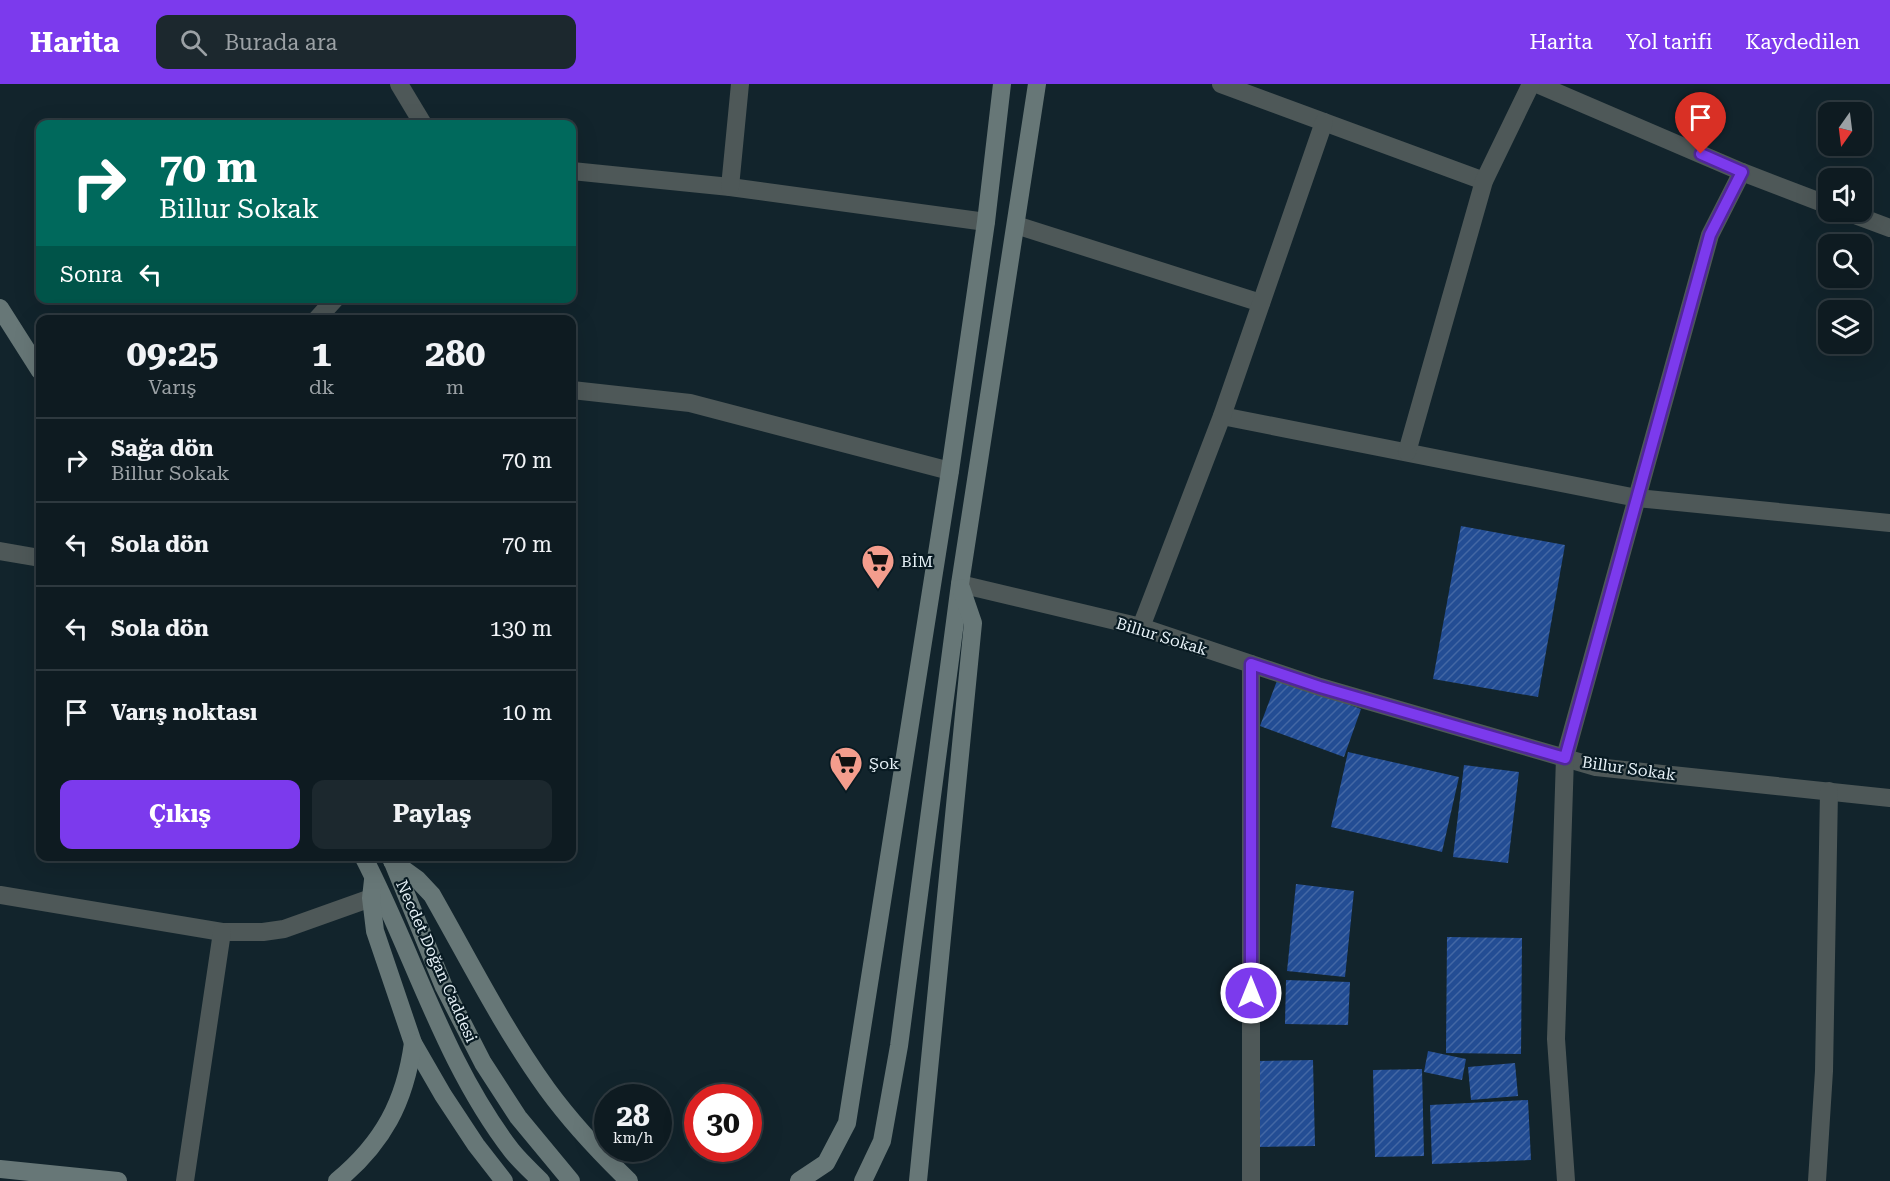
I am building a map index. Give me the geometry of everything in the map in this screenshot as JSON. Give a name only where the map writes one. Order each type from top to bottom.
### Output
[{"type":"main road","points":[[799,1181],[826,1163],[848,1123],[950,471],[986,222],[1002,84]]},
{"type":"main road","points":[[864,1181],[882,1141],[899,1046],[960,584],[1037,84]]},
{"type":"main road","points":[[0,308],[36,365]]},
{"type":"main road","points":[[918,1181],[974,623],[960,584]]},
{"type":"main road","points":[[366,861],[457,1062],[496,1128],[513,1152],[540,1181]]},
{"type":"main road","name":"Necdet Doğan Caddesi","points":[[392,861],[444,987],[483,1063],[518,1117],[572,1181]]},
{"type":"main road","points":[[394,861],[417,879],[432,895],[513,1037],[547,1089],[586,1138],[629,1181]]},
{"type":"main road","points":[[373,876],[371,898],[375,931],[413,1043],[443,1095],[476,1145],[504,1181]]},
{"type":"main road","points":[[337,1181],[370,1150],[384,1130],[404,1088],[413,1043]]},
{"type":"main road","points":[[0,1168],[118,1181]]},
{"type":"street","points":[[399,84],[421,120]]},
{"type":"street","points":[[730,187],[740,84]]},
{"type":"street","points":[[1221,84],[1484,181]]},
{"type":"street","points":[[1407,452],[1484,181],[1531,84]]},
{"type":"street","points":[[1537,84],[1742,172],[1818,201]]},
{"type":"street","points":[[1141,627],[1222,416],[1324,122]]},
{"type":"street","points":[[576,171],[730,187],[986,222]]},
{"type":"street","points":[[1566,1181],[1556,1039],[1565,758],[1710,235],[1742,172]]},
{"type":"street","points":[[1872,221],[1890,228]]},
{"type":"street","points":[[1016,225],[1262,303]]},
{"type":"street","points":[[321,315],[331,303]]},
{"type":"street","points":[[576,390],[690,403],[950,471]]},
{"type":"street","points":[[1222,416],[1637,498],[1890,523]]},
{"type":"street","points":[[0,551],[36,557]]},
{"type":"street","name":"Billur Sokak","points":[[960,584],[1141,627],[1320,687],[1596,767],[1890,798]]},
{"type":"street","points":[[1251,664],[1251,1181]]},
{"type":"street","points":[[1817,1181],[1824,1071],[1829,791]]},
{"type":"street","points":[[0,895],[222,932],[263,932],[284,928],[371,898]]},
{"type":"street","points":[[185,1181],[222,932]]},
{"type":"building","points":[[1461,526],[1565,545],[1538,697],[1433,679]]},
{"type":"building","points":[[1278,678],[1361,709],[1344,757],[1260,726]]},
{"type":"building","points":[[1348,752],[1459,777],[1442,852],[1331,827]]},
{"type":"building","points":[[1464,765],[1519,772],[1508,863],[1453,857]]},
{"type":"building","points":[[1296,884],[1354,891],[1345,977],[1287,971]]},
{"type":"building","points":[[1447,937],[1522,938],[1521,1054],[1446,1053]]},
{"type":"building","points":[[1286,980],[1350,982],[1348,1025],[1285,1024]]},
{"type":"building","points":[[1428,1051],[1466,1059],[1462,1080],[1424,1072]]},
{"type":"building","points":[[1313,1060],[1315,1146],[1259,1147],[1258,1061]]},
{"type":"building","points":[[1515,1063],[1518,1096],[1471,1100],[1468,1067]]},
{"type":"building","points":[[1422,1069],[1424,1156],[1375,1157],[1373,1070]]},
{"type":"building","points":[[1528,1100],[1531,1160],[1432,1164],[1430,1105]]},
{"type":"place","name":"BİM","points":[[878,590]]},
{"type":"place","name":"Şok","points":[[846,792]]},
{"type":"route","points":[[1251,993],[1251,664],[1320,687],[1565,758],[1710,235],[1742,172],[1701,154]]}]
